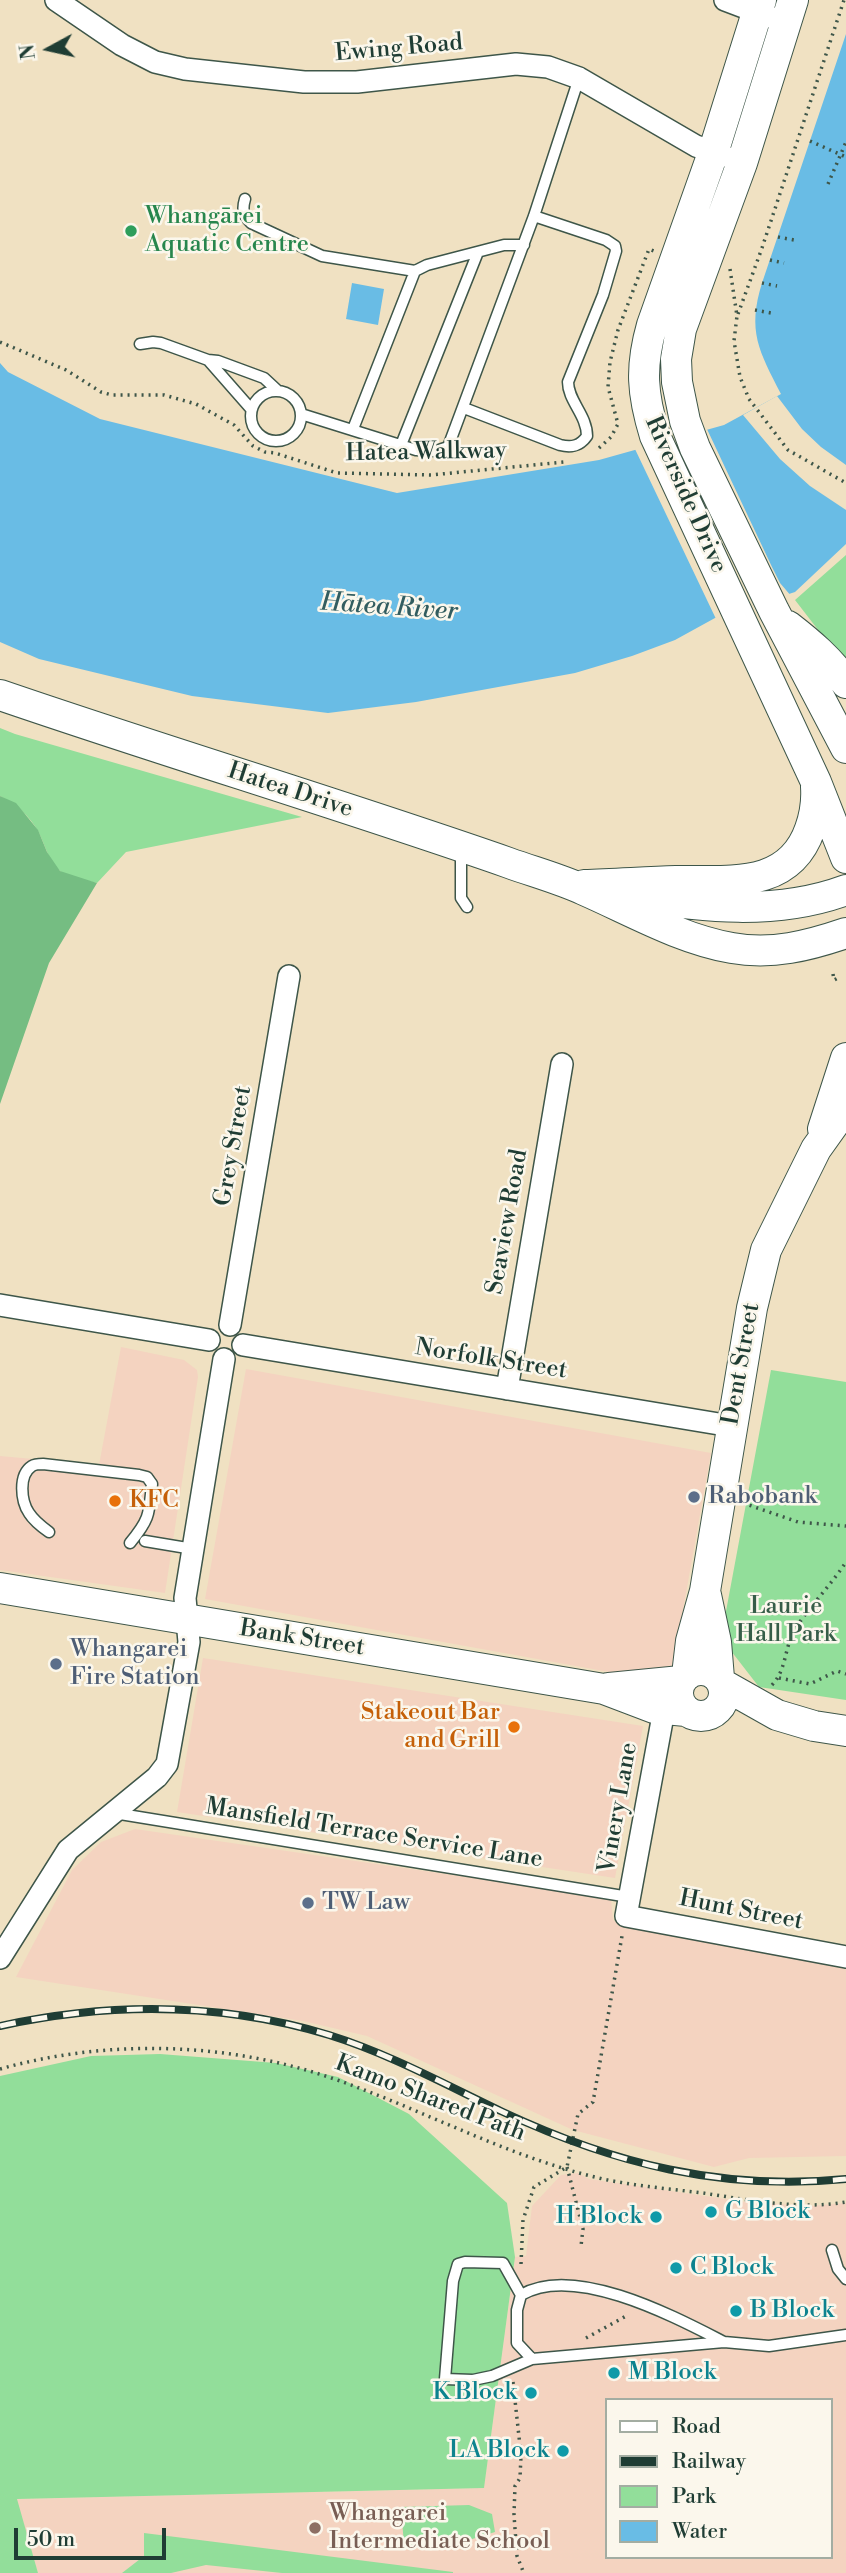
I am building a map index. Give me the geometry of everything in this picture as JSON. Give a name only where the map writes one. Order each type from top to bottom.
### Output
[{"type":"main road","name":"Riverside Drive","points":[[759,7],[713,153],[674,259],[644,354],[643,384],[655,436],[816,782],[846,858]]},
{"type":"main road","name":"Riverside Drive","points":[[789,11],[742,163],[681,329],[676,359],[677,382],[685,421],[695,448],[776,615],[846,748]]},
{"type":"main road","points":[[776,615],[812,644],[835,667],[846,683]]},
{"type":"main road","name":"Hatea Drive","points":[[0,695],[141,744],[461,846],[580,888],[695,938],[737,949],[781,950],[846,933]]},
{"type":"main road","points":[[580,888],[584,885],[673,881],[739,881],[770,873],[788,864],[799,854],[806,842],[814,817],[816,782]]},
{"type":"main road","name":"Hatea Drive","points":[[580,888],[672,903],[733,907],[799,904],[846,890]]},
{"type":"main road","name":"Dent Street","points":[[817,1149],[846,1058]]},
{"type":"main road","name":"Dent Street","points":[[683,1696],[691,1641],[705,1591],[752,1308],[766,1250],[817,1149],[846,1107]]},
{"type":"main road","name":"Bank Street","points":[[0,1588],[604,1689],[683,1696],[846,1731]]},
{"type":"main road","name":"Dent Street","points":[[705,1591],[721,1681]]},
{"type":"main road","points":[[683,1696],[693,1671],[707,1671],[721,1681]]},
{"type":"main road","name":"Bank Street","points":[[721,1681],[777,1715]]},
{"type":"street","name":"Ewing Road","points":[[56,0],[122,45],[155,62],[185,69],[304,82],[356,82],[533,64],[579,78],[696,146],[742,163]]},
{"type":"street","points":[[725,0],[789,11]]},
{"type":"street","name":"Grey Street","points":[[230,1325],[289,976]]},
{"type":"street","name":"Seaview Road","points":[[506,1389],[562,1064]]},
{"type":"street","points":[[0,1305],[209,1340]]},
{"type":"street","points":[[230,1325],[242,1335],[243,1345],[239,1355],[224,1359],[212,1351],[209,1340],[218,1327],[230,1325]]},
{"type":"street","name":"Norfolk Street","points":[[243,1345],[731,1426]]},
{"type":"street","points":[[0,1958],[68,1850],[157,1777],[167,1764],[189,1642],[184,1598],[224,1359]]},
{"type":"street","name":"Vinery Lane","points":[[628,1907],[683,1696]]},
{"type":"street","name":"Hunt Street","points":[[628,1907],[846,1957]]},
{"type":"lane","points":[[301,414],[429,452],[448,447],[524,245],[579,78]]},
{"type":"lane","points":[[245,199],[242,207],[245,217],[251,223],[322,256],[415,271],[427,265],[478,252],[513,244],[524,245]]},
{"type":"lane","points":[[464,408],[560,445],[573,447],[587,436],[587,429],[568,386],[613,267],[615,246],[606,240],[534,216]]},
{"type":"lane","points":[[401,445],[478,252]]},
{"type":"lane","points":[[353,429],[415,271]]},
{"type":"lane","points":[[140,344],[161,343],[218,361],[257,375],[278,391]]},
{"type":"lane","points":[[208,360],[251,409],[252,426],[257,434],[274,442],[290,437],[297,431],[301,414],[293,398],[286,393],[278,391],[261,395],[251,409]]},
{"type":"lane","points":[[461,846],[461,898],[467,907]]},
{"type":"lane","points":[[50,1532],[28,1512],[23,1496],[22,1484],[25,1474],[32,1466],[43,1464],[139,1475],[147,1477],[152,1484],[149,1510],[145,1525],[130,1543]]},
{"type":"lane","points":[[145,1541],[193,1549]]},
{"type":"lane","name":"Mansfield Terrace Service Lane","points":[[111,1813],[628,1907]]},
{"type":"lane","points":[[832,2250],[838,2269],[846,2279]]},
{"type":"lane","points":[[532,2359],[517,2343],[520,2291],[503,2263],[458,2264],[453,2281],[446,2379],[473,2380],[532,2359],[724,2342],[769,2346],[846,2335]]},
{"type":"lane","points":[[520,2291],[565,2284],[602,2291],[662,2310],[724,2342]]},
{"type":"path","points":[[844,0],[737,316],[734,341],[740,377],[749,399],[788,450],[846,483]]},
{"type":"path","points":[[810,141],[846,157]]},
{"type":"path","points":[[828,184],[846,142]]},
{"type":"path","points":[[778,237],[794,240]]},
{"type":"path","points":[[593,452],[617,430],[618,424],[608,387],[610,362],[618,330],[649,249],[674,259]]},
{"type":"path","points":[[710,253],[729,261],[737,316]]},
{"type":"path","points":[[770,260],[784,263]]},
{"type":"path","points":[[762,283],[777,286]]},
{"type":"path","points":[[755,310],[771,313]]},
{"type":"path","name":"Hatea Walkway","points":[[0,342],[66,370],[101,392],[112,395],[164,395],[196,404],[234,425],[246,440],[265,452],[337,473],[431,475],[571,461]]},
{"type":"path","points":[[833,974],[834,980],[840,977]]},
{"type":"path","points":[[720,1495],[798,1522],[846,1526]]},
{"type":"path","points":[[773,1684],[779,1678],[787,1645],[796,1628],[846,1562]]},
{"type":"path","points":[[779,1678],[810,1684],[837,1671],[846,1674]]},
{"type":"path","points":[[582,2246],[583,2230],[567,2167],[578,2114],[593,2102],[628,1907]]},
{"type":"path","name":"Kamo Shared Path","points":[[0,2069],[83,2052],[174,2048],[261,2059],[339,2080],[490,2142],[603,2179],[748,2200],[806,2204],[846,2202]]},
{"type":"path","points":[[520,2291],[523,2220],[534,2187],[567,2167]]},
{"type":"path","points":[[574,2355],[576,2343],[647,2305]]},
{"type":"path","points":[[515,2366],[513,2386],[521,2455],[520,2478],[515,2486],[514,2515],[517,2556],[523,2571]]},
{"type":"shaded area","points":[[121,1347],[184,1360],[197,1370],[165,1593],[0,1570],[0,1456],[99,1465]]},
{"type":"shaded area","points":[[246,1369],[711,1453],[670,1683],[205,1599]]},
{"type":"shaded area","points":[[203,1658],[643,1726],[615,1878],[177,1812]]},
{"type":"shaded area","points":[[135,1829],[611,1898],[613,1920],[622,1925],[846,1969],[846,2156],[749,2158],[714,2167],[573,2130],[367,2036],[303,2021],[16,1977],[72,1870],[101,1842]]},
{"type":"shaded area","points":[[578,2173],[589,2179],[746,2202],[811,2206],[846,2203],[846,2573],[38,2573],[16,2499],[484,2488],[515,2257],[526,2256],[532,2206],[561,2175]]},
{"type":"green space","points":[[846,555],[846,666],[795,600]]},
{"type":"green space","points":[[0,728],[302,817],[126,852],[97,883],[73,877],[60,871],[53,863],[39,833],[27,816],[0,796]]},
{"type":"green space","points":[[0,796],[16,803],[38,830],[47,852],[60,871],[97,883],[49,963],[0,1104]]},
{"type":"green space","name":"Laurie Hall Park","points":[[771,1370],[846,1382],[846,1700],[759,1687],[721,1638]]},
{"type":"green space","points":[[160,2054],[276,2063],[338,2077],[409,2114],[507,2203],[515,2257],[484,2488],[17,2499],[38,2573],[0,2573],[0,2076],[91,2056]]},
{"type":"green space","points":[[469,2505],[492,2514],[495,2532],[456,2544],[404,2545],[401,2507]]},
{"type":"green space","points":[[144,2533],[453,2573],[282,2573],[206,2565],[171,2573],[122,2573],[144,2556]]},
{"type":"water","name":"Hātea River","points":[[846,34],[846,544],[795,592],[715,618],[675,640],[632,656],[575,673],[416,702],[328,713],[192,696],[39,659],[0,642],[0,363],[8,372],[100,419],[397,493],[599,460],[724,425],[781,394],[761,353],[756,328],[758,300]]},
{"type":"water","points":[[352,283],[384,289],[378,325],[346,319]]},
{"type":"pier","points":[[777,396],[802,429],[846,465],[846,510],[810,486],[780,459],[743,415]]},
{"type":"pier","points":[[706,427],[780,583],[792,597],[717,621],[634,447]]},
{"type":"railway","points":[[0,2026],[41,2018],[124,2010],[165,2009],[247,2016],[288,2024],[352,2043],[545,2130],[628,2159],[712,2177],[800,2182],[846,2179]]},
{"type":"place","name":"Whangārei Aquatic Centre","points":[[131,231]]},
{"type":"place","name":"Rabobank","points":[[694,1497]]},
{"type":"place","name":"KFC","points":[[115,1501]]},
{"type":"place","name":"Whangarei Fire Station","points":[[56,1664]]},
{"type":"place","name":"Stakeout Bar and Grill","points":[[514,1727]]},
{"type":"place","name":"TW Law","points":[[308,1903]]},
{"type":"place","name":"G Block","points":[[711,2212]]},
{"type":"place","name":"H Block","points":[[656,2217]]},
{"type":"place","name":"C Block","points":[[676,2268]]},
{"type":"place","name":"B Block","points":[[736,2311]]},
{"type":"place","name":"M Block","points":[[614,2373]]},
{"type":"place","name":"K Block","points":[[531,2393]]},
{"type":"place","name":"LA Block","points":[[563,2451]]},
{"type":"place","name":"Whangarei Intermediate School","points":[[315,2528]]}]
